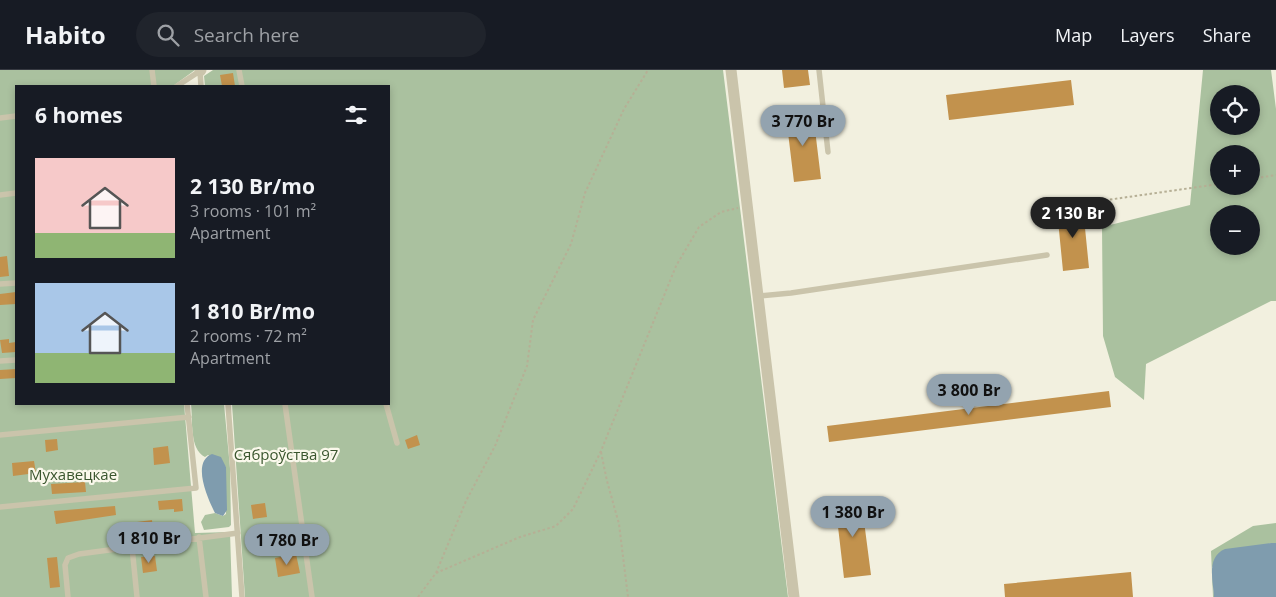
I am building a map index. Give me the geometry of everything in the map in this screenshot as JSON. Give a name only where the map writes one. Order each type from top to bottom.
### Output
[{"type":"street","points":[[731,70],[794,597]]},
{"type":"lane","points":[[152,70],[154,85]]},
{"type":"lane","points":[[178,85],[200,70]]},
{"type":"lane","points":[[200,70],[201,85]]},
{"type":"lane","points":[[240,70],[242,85]]},
{"type":"lane","points":[[819,70],[828,152]]},
{"type":"lane","points":[[0,118],[15,116]]},
{"type":"lane","points":[[0,195],[15,193]]},
{"type":"lane","points":[[758,296],[1047,255]]},
{"type":"lane","points":[[0,284],[15,282]]},
{"type":"lane","points":[[0,361],[15,360]]},
{"type":"lane","points":[[0,507],[196,488],[187,405]]},
{"type":"lane","points":[[228,405],[242,597]]},
{"type":"lane","points":[[285,405],[312,597]]},
{"type":"lane","points":[[386,405],[397,443]]},
{"type":"lane","points":[[0,435],[189,417]]},
{"type":"lane","points":[[68,597],[65,565],[68,558],[79,554],[238,533]]},
{"type":"lane","points":[[199,537],[206,597]]},
{"type":"lane","points":[[132,547],[137,597]]},
{"type":"path","points":[[418,597],[436,573],[466,501],[495,446],[527,366],[533,320],[571,244],[585,192],[624,109],[648,70]]},
{"type":"path","points":[[1260,178],[1276,176]]},
{"type":"path","points":[[1100,201],[1210,185]]},
{"type":"path","points":[[436,573],[520,537],[556,526],[573,509],[601,451],[676,266],[699,227],[721,212],[747,206]]},
{"type":"path","points":[[601,451],[619,524],[628,597]]},
{"type":"green space","name":"Мухавецкае","points":[[0,70],[195,70],[174,85],[15,85],[15,405],[184,405],[195,533],[230,532],[232,597],[0,597]]},
{"type":"green space","name":"Сяброўства 97","points":[[213,70],[723,70],[788,597],[245,597],[232,405],[390,405],[390,85],[205,85],[204,76]]},
{"type":"green space","points":[[1203,70],[1271,70],[1276,109],[1276,301],[1271,301],[1146,364],[1144,400],[1115,377],[1103,336],[1102,227],[1190,205]]},
{"type":"green space","points":[[191,405],[224,405],[230,468],[231,525],[229,527],[204,530],[201,522],[205,515],[215,513],[223,516],[226,514],[226,467],[208,455],[205,457],[200,453],[196,448]]},
{"type":"green space","points":[[1276,523],[1276,543],[1271,543],[1212,567],[1213,597],[1211,551],[1253,526]]},
{"type":"water","points":[[212,454],[221,457],[226,467],[227,510],[223,516],[215,513],[203,481],[203,465],[206,458]]},
{"type":"water","points":[[1276,543],[1276,597],[1214,597],[1212,570],[1215,557],[1219,553],[1225,549]]},
{"type":"building","points":[[782,70],[808,70],[810,85],[784,88]]},
{"type":"building","points":[[233,73],[235,85],[222,85],[220,75]]},
{"type":"building","points":[[1071,80],[1074,105],[949,120],[946,95]]},
{"type":"building","points":[[813,113],[821,179],[794,182],[786,116]]},
{"type":"building","points":[[1083,208],[1089,268],[1063,271],[1057,210]]},
{"type":"building","points":[[7,256],[9,276],[0,277],[0,257]]},
{"type":"building","points":[[15,292],[15,304],[0,305],[0,294]]},
{"type":"building","points":[[9,339],[9,343],[15,342],[15,352],[2,353],[0,340]]},
{"type":"building","points":[[15,369],[15,378],[0,379],[0,370]]},
{"type":"building","points":[[1109,391],[1111,407],[829,442],[827,426]]},
{"type":"building","points":[[417,435],[420,445],[408,449],[405,440]]},
{"type":"building","points":[[57,439],[58,450],[46,452],[45,440]]},
{"type":"building","points":[[168,446],[170,463],[154,465],[153,448]]},
{"type":"building","points":[[34,461],[36,473],[13,476],[12,463]]},
{"type":"building","points":[[85,482],[86,492],[52,494],[51,484]]},
{"type":"building","points":[[861,498],[871,575],[844,578],[835,501]]},
{"type":"building","points":[[182,499],[183,511],[174,512],[174,509],[159,510],[158,501]]},
{"type":"building","points":[[265,503],[267,517],[253,519],[251,505]]},
{"type":"building","points":[[115,506],[116,515],[56,524],[54,511]]},
{"type":"building","points":[[152,520],[153,531],[138,532],[137,522]]},
{"type":"building","points":[[296,554],[300,573],[278,577],[275,558]]},
{"type":"building","points":[[155,556],[157,571],[143,573],[141,557]]},
{"type":"building","points":[[57,557],[60,587],[50,588],[47,558]]},
{"type":"building","points":[[1131,572],[1133,597],[1005,597],[1004,584]]}]
